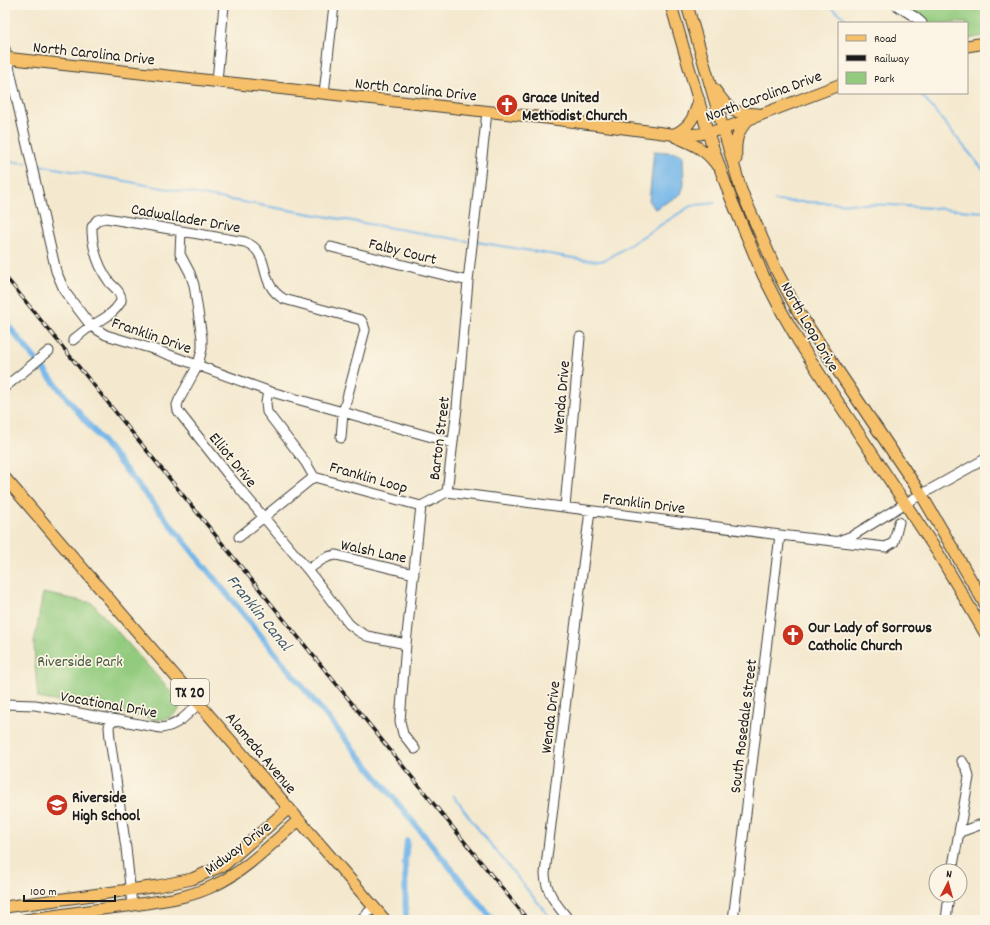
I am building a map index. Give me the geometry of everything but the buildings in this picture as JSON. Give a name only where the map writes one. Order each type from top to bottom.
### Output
[{"type":"main road","name":"North Loop Drive","points":[[671,5],[708,133],[730,196],[763,275],[783,314],[824,380],[938,553],[985,633]]},
{"type":"main road","name":"North Loop Drive","points":[[687,5],[736,173],[776,270],[799,313],[921,494],[985,604]]},
{"type":"main road","points":[[968,46],[985,43]]},
{"type":"main road","name":"North Carolina Drive","points":[[6,55],[689,135],[708,133],[723,129],[838,85]]},
{"type":"main road","points":[[710,83],[725,103],[734,111],[739,113],[763,114]]},
{"type":"main road","points":[[671,134],[684,129],[691,122],[699,100]]},
{"type":"main road","points":[[736,173],[737,135],[742,126],[749,119]]},
{"type":"main road","points":[[671,134],[698,146],[711,157],[721,171]]},
{"type":"main road","points":[[763,275],[776,270]]},
{"type":"main road","name":"Alameda Avenue","points":[[5,478],[385,920]]},
{"type":"main road","name":"Midway Drive","points":[[5,907],[192,879],[224,864],[289,808]]},
{"type":"main road","name":"Midway Drive","points":[[25,920],[186,896],[217,884],[250,861],[299,820]]},
{"type":"street","points":[[218,81],[224,5]]},
{"type":"street","points":[[324,93],[334,5]]},
{"type":"street","points":[[896,5],[921,22]]},
{"type":"street","name":"Franklin Drive","points":[[6,55],[56,271],[65,292],[91,326],[106,335],[156,350],[268,391],[453,443]]},
{"type":"street","name":"Barton Street","points":[[421,506],[447,492],[460,376],[468,281],[487,112]]},
{"type":"street","name":"Cadwallader Drive","points":[[73,340],[115,310],[122,298],[99,265],[92,232],[92,227],[97,220],[106,218],[249,244],[256,249],[259,254],[268,282],[278,296],[284,299],[361,320],[363,323],[365,330],[343,413],[341,438]]},
{"type":"street","name":"Elliot Drive","points":[[181,231],[180,254],[190,273],[194,285],[202,338],[198,365],[179,400],[177,405],[178,411],[190,428],[308,570],[353,628],[367,636],[406,644]]},
{"type":"street","name":"Falby Court","points":[[331,248],[468,281]]},
{"type":"street","name":"Wenda Drive","points":[[565,507],[580,337]]},
{"type":"street","points":[[5,387],[45,354]]},
{"type":"street","name":"Franklin Loop","points":[[268,391],[266,403],[267,412],[306,463],[314,477],[421,506]]},
{"type":"street","name":"Franklin Drive","points":[[838,541],[852,536],[921,494],[985,459]]},
{"type":"street","points":[[239,537],[314,477]]},
{"type":"street","name":"Franklin Drive","points":[[447,492],[780,535],[889,546],[896,538],[899,522]]},
{"type":"street","points":[[415,749],[403,734],[400,721],[406,644],[421,506]]},
{"type":"street","name":"Wenda Drive","points":[[569,920],[549,894],[545,881],[545,874],[590,511]]},
{"type":"street","name":"South Rosedale Street","points":[[734,920],[780,535]]},
{"type":"street","name":"Walsh Lane","points":[[308,570],[323,559],[336,555],[414,574]]},
{"type":"street","name":"Vocational Drive","points":[[5,704],[35,705],[111,720],[154,727],[169,727],[180,721],[199,703]]},
{"type":"street","points":[[111,720],[109,727],[110,739],[126,844],[132,905]]},
{"type":"street","points":[[953,863],[969,775],[962,761]]},
{"type":"street","points":[[960,832],[985,823]]},
{"type":"street","points":[[946,920],[948,903]]},
{"type":"street","points":[[360,920],[374,907]]},
{"type":"green space","points":[[902,5],[985,5],[985,36],[968,39],[968,22],[927,22]]},
{"type":"green space","name":"Riverside Park","points":[[43,593],[92,603],[180,702],[179,710],[170,718],[158,720],[38,698],[34,643]]},
{"type":"water","points":[[654,151],[679,153],[683,156],[684,185],[681,194],[655,209],[649,202]]},
{"type":"waterway","points":[[828,5],[850,22]]},
{"type":"waterway","points":[[921,94],[985,172]]},
{"type":"waterway","points":[[5,161],[26,163]]},
{"type":"waterway","points":[[39,165],[467,241]]},
{"type":"waterway","points":[[775,201],[891,205],[985,212]]},
{"type":"waterway","points":[[477,242],[585,260],[601,261],[609,258],[689,207],[715,203]]},
{"type":"waterway","name":"Franklin Canal","points":[[5,322],[493,920]]},
{"type":"waterway","points":[[453,795],[475,825],[552,920]]},
{"type":"waterway","points":[[406,920],[405,861],[407,841]]},
{"type":"railway","points":[[5,276],[528,920]]},
{"type":"place","name":"Grace United Methodist Church","points":[[507,105]]},
{"type":"place","name":"Our Lady of Sorrows Catholic Church","points":[[793,635]]},
{"type":"place","name":"Riverside High School","points":[[57,805]]}]
